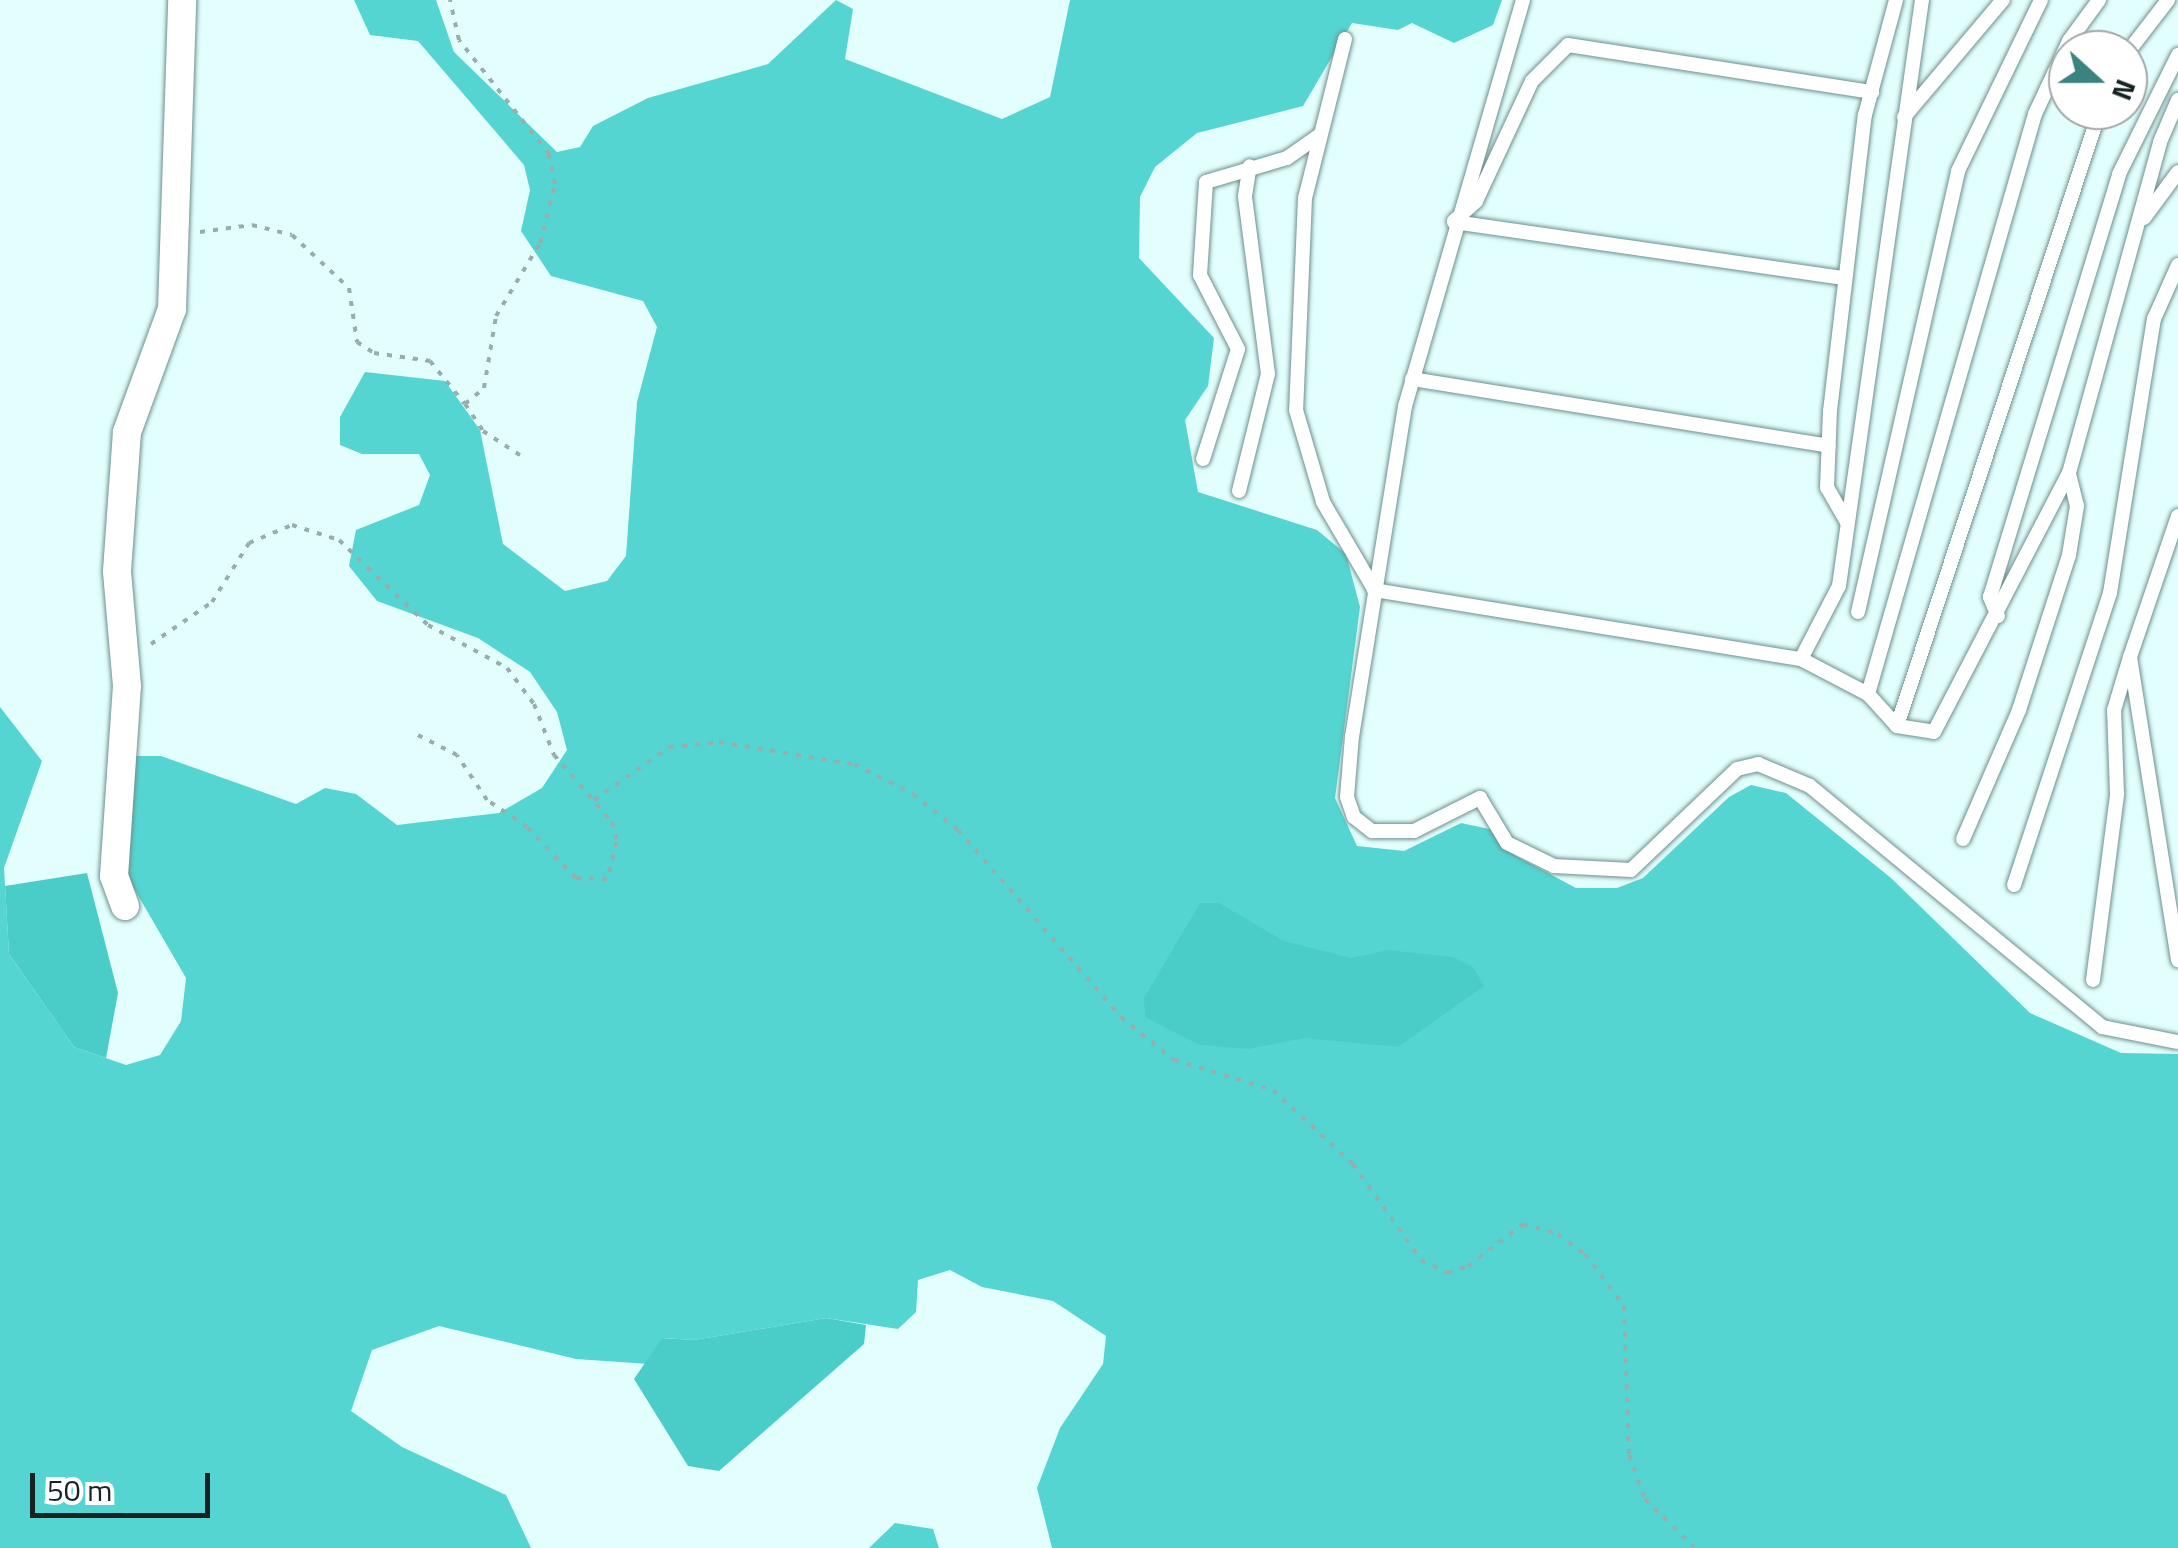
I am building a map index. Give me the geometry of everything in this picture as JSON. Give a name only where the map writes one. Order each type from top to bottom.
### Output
[{"type":"street","points":[[125,906],[114,876],[127,686],[119,643],[127,432],[172,310],[178,232],[182,0]]},
{"type":"lane","points":[[1523,0],[1454,222],[1412,379],[1374,590],[1347,796],[1354,817],[1372,831],[1414,831],[1480,798],[1507,842],[1554,866],[1631,870],[1737,769],[1758,764],[1810,786],[2102,1027],[2178,1042]]},
{"type":"lane","points":[[1848,522],[1827,488],[1844,278],[1872,92],[1896,0]]},
{"type":"lane","points":[[1801,660],[1839,586],[1922,0]]},
{"type":"lane","points":[[1904,118],[2003,0]]},
{"type":"lane","points":[[1858,612],[1958,171],[2041,0]]},
{"type":"lane","points":[[1868,694],[2034,114],[2069,41],[2099,0]]},
{"type":"lane","points":[[2145,30],[2168,0]]},
{"type":"lane","points":[[1345,39],[1320,135],[1302,236],[1296,410],[1323,502],[1374,590]]},
{"type":"lane","points":[[1454,222],[1476,201],[1532,81],[1568,45],[1872,92]]},
{"type":"lane","points":[[1998,616],[1990,597],[2119,174],[2178,55]]},
{"type":"lane","points":[[1374,590],[1801,660],[1868,694],[1897,726],[1934,732],[2069,474],[2112,305],[2144,218],[2160,142],[2178,100]]},
{"type":"lane","points":[[1897,726],[2093,130]]},
{"type":"lane","points":[[1203,459],[1238,350],[1200,276],[1200,209],[1216,172],[1287,158],[1320,135]]},
{"type":"lane","points":[[1239,491],[1268,374],[1248,228],[1250,166]]},
{"type":"lane","points":[[2144,218],[2178,172]]},
{"type":"lane","points":[[1454,222],[1844,278]]},
{"type":"lane","points":[[2014,885],[2110,592],[2154,319],[2178,265]]},
{"type":"lane","points":[[1412,379],[1829,446]]},
{"type":"lane","points":[[1963,839],[2019,710],[2064,572],[2077,506],[2069,474]]},
{"type":"lane","points":[[2092,980],[2117,794],[2114,710],[2178,516]]},
{"type":"lane","points":[[2130,657],[2178,960]]},
{"type":"path","points":[[450,0],[459,40],[549,154],[555,184],[540,243],[496,316],[490,374],[464,404]]},
{"type":"path","points":[[178,232],[252,226],[292,236],[349,288],[348,322],[358,342],[374,353],[430,361],[483,431],[526,458]]},
{"type":"path","points":[[119,643],[138,652],[212,602],[248,543],[278,528],[314,528],[339,540],[428,624],[497,658],[534,704],[554,755],[594,800],[617,842],[606,878],[594,884],[576,878],[527,827],[487,800],[457,755],[418,736]]},
{"type":"path","points":[[594,800],[669,747],[719,742],[854,764],[914,794],[958,830],[1122,1017],[1174,1060],[1274,1090],[1354,1164],[1421,1260],[1448,1273],[1468,1266],[1523,1224],[1558,1234],[1586,1254],[1624,1306],[1629,1455],[1644,1499],[1695,1548]]},
{"type":"shaded area","points":[[354,0],[436,0],[454,52],[557,152],[580,147],[593,126],[648,98],[768,64],[836,0],[853,9],[845,59],[1002,119],[1050,97],[1070,0],[1502,0],[1493,25],[1454,43],[1412,23],[1398,30],[1352,23],[1303,106],[1197,133],[1155,167],[1140,197],[1139,258],[1214,338],[1208,386],[1185,420],[1198,492],[1317,530],[1346,554],[1360,607],[1335,798],[1357,846],[1404,851],[1461,823],[1494,830],[1514,855],[1576,888],[1617,888],[1643,878],[1729,797],[1751,785],[1786,793],[1891,878],[2030,1013],[2121,1053],[2178,1054],[2178,1548],[1052,1548],[1037,1488],[1060,1428],[1103,1364],[1106,1336],[1053,1301],[982,1287],[950,1270],[918,1280],[916,1312],[898,1329],[826,1318],[694,1340],[663,1338],[649,1364],[576,1359],[439,1326],[372,1350],[351,1411],[402,1447],[506,1495],[531,1548],[0,1548],[0,707],[42,761],[4,868],[9,954],[74,1047],[126,1065],[160,1055],[181,1021],[186,978],[114,854],[106,777],[124,756],[161,756],[296,804],[325,788],[356,794],[397,825],[499,813],[542,788],[567,750],[557,712],[530,672],[478,638],[377,601],[349,566],[356,530],[419,505],[430,475],[419,454],[362,454],[340,445],[340,417],[365,372],[445,381],[480,430],[503,544],[565,591],[607,581],[626,556],[637,402],[657,327],[643,301],[551,276],[521,231],[530,190],[524,165],[418,41],[370,35]]},
{"type":"shaded area","points":[[87,873],[118,993],[106,1058],[74,1047],[9,954],[5,886]]},
{"type":"shaded area","points":[[1200,903],[1219,903],[1284,941],[1351,958],[1388,950],[1453,957],[1473,967],[1484,986],[1398,1047],[1304,1038],[1248,1049],[1199,1045],[1145,1017],[1144,998]]},
{"type":"shaded area","points":[[826,1318],[866,1325],[864,1344],[719,1471],[688,1466],[634,1379],[662,1338],[694,1340]]},
{"type":"shaded area","points":[[895,1523],[933,1529],[939,1548],[869,1548]]}]
